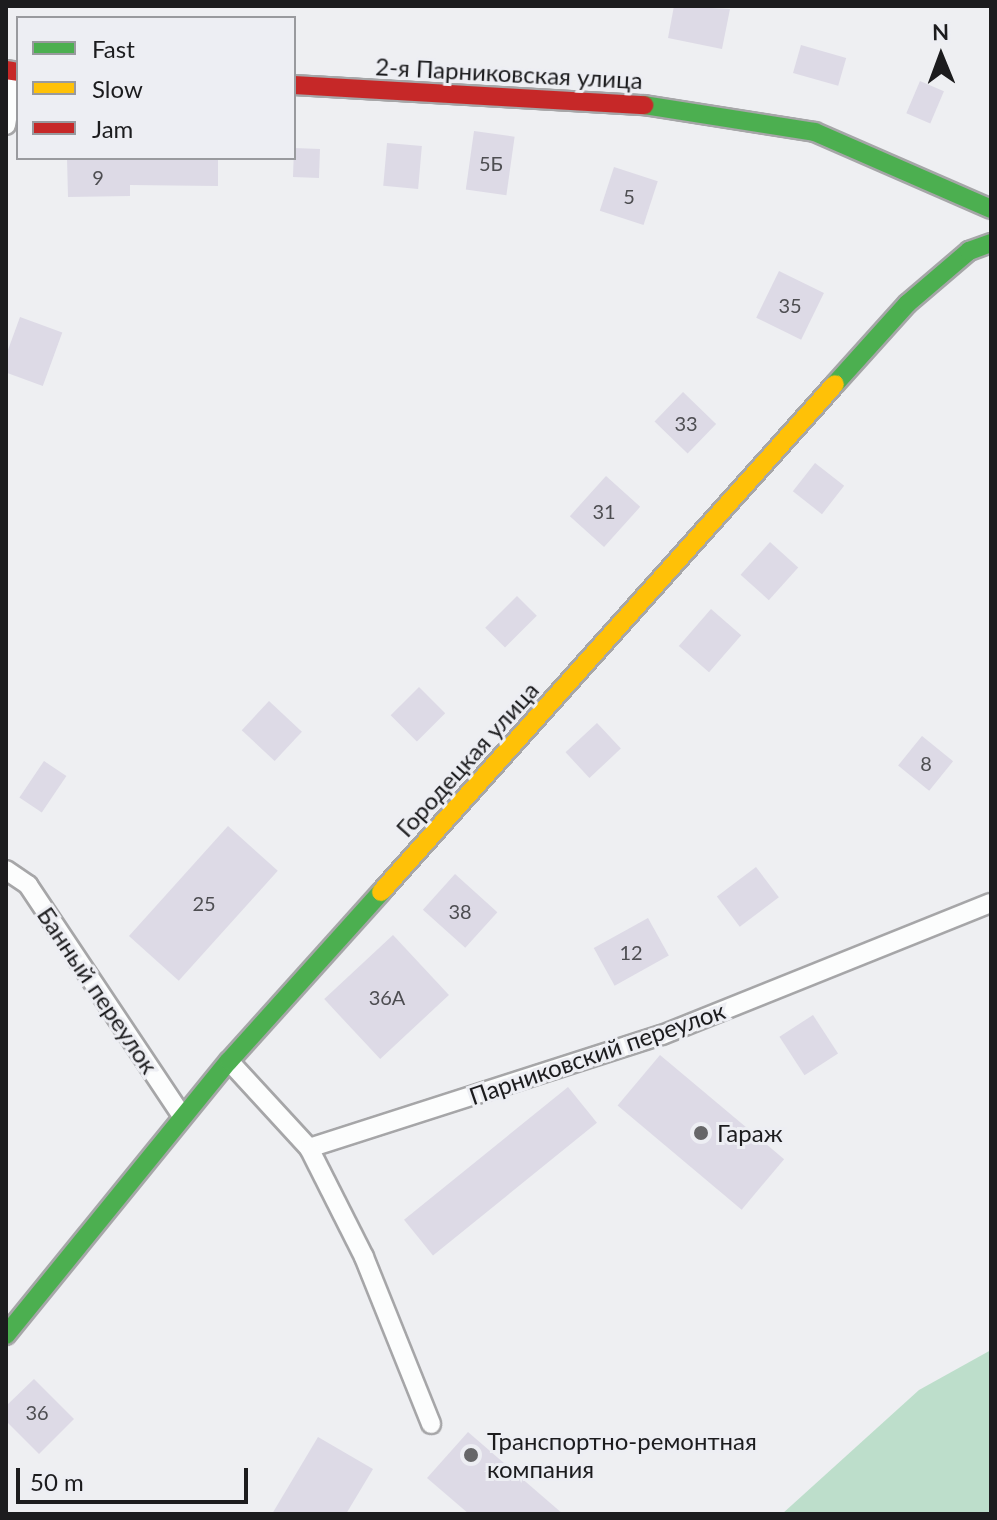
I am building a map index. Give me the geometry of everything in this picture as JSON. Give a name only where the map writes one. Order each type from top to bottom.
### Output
[{"type":"street","name":"2-я Парниковская улица","points":[[296,85],[615,100],[815,132],[991,209]]},
{"type":"street","name":"Городецкая улица","points":[[6,1335],[229,1061],[907,304],[969,251],[991,243]]},
{"type":"lane","points":[[6,125],[13,72]]},
{"type":"lane","name":"Банный переулок","points":[[6,870],[28,885],[182,1116]]},
{"type":"lane","name":"Парниковский переулок","points":[[309,1148],[662,1035],[991,903]]},
{"type":"lane","points":[[229,1061],[309,1148],[364,1257],[431,1424]]},
{"type":"green space","points":[[991,1350],[991,1514],[782,1514],[919,1390]]},
{"type":"building","points":[[674,6],[730,9],[722,49],[668,38]]},
{"type":"building","points":[[801,45],[846,58],[838,86],[793,73]]},
{"type":"building","points":[[920,81],[944,91],[930,123],[906,113]]},
{"type":"building","points":[[474,131],[515,137],[506,195],[466,189]]},
{"type":"building","points":[[387,143],[422,146],[418,189],[383,186]]},
{"type":"building","points":[[296,148],[320,149],[319,178],[293,177]]},
{"type":"building","points":[[67,160],[218,160],[218,186],[130,185],[130,196],[68,197]]},
{"type":"building","points":[[614,167],[658,181],[644,225],[600,211]]},
{"type":"building","points":[[779,271],[824,293],[801,340],[756,318]]},
{"type":"building","points":[[20,317],[62,332],[43,386],[6,373],[6,355]]},
{"type":"building","points":[[683,392],[716,424],[688,453],[655,421]]},
{"type":"building","points":[[815,463],[844,486],[822,514],[793,491]]},
{"type":"building","points":[[606,476],[640,507],[604,547],[570,516]]},
{"type":"building","points":[[770,542],[798,567],[769,600],[741,575]]},
{"type":"building","points":[[517,596],[537,616],[505,648],[485,628]]},
{"type":"building","points":[[711,609],[741,635],[709,672],[679,646]]},
{"type":"building","points":[[419,687],[445,713],[417,741],[391,715]]},
{"type":"building","points":[[269,701],[302,732],[275,761],[242,730]]},
{"type":"building","points":[[597,723],[621,749],[589,778],[566,752]]},
{"type":"building","points":[[922,736],[953,761],[929,791],[898,766]]},
{"type":"building","points":[[44,761],[66,776],[42,813],[19,797]]},
{"type":"building","points":[[228,826],[278,871],[179,981],[129,936]]},
{"type":"building","points":[[756,867],[779,897],[740,927],[717,896]]},
{"type":"building","points":[[455,874],[497,912],[465,948],[423,910]]},
{"type":"building","points":[[648,918],[669,956],[615,986],[594,948]]},
{"type":"building","points":[[393,935],[449,995],[380,1059],[324,999]]},
{"type":"building","points":[[813,1015],[838,1054],[805,1075],[779,1037]]},
{"type":"building","name":"Гараж","points":[[660,1055],[784,1159],[742,1210],[618,1106]]},
{"type":"building","points":[[568,1087],[597,1123],[433,1256],[404,1220]]},
{"type":"building","points":[[34,1379],[74,1419],[39,1454],[6,1421],[6,1406]]},
{"type":"building","name":"Транспортно-ремонтная компания","points":[[468,1432],[563,1514],[469,1514],[427,1478]]},
{"type":"building","points":[[318,1437],[373,1469],[346,1514],[272,1514]]},
{"type":"traffic: fast","points":[[644,105],[815,132],[991,209]]},
{"type":"traffic: fast","points":[[835,384],[907,304],[969,251],[991,243]]},
{"type":"traffic: fast","points":[[6,1335],[229,1061],[381,892]]},
{"type":"traffic: slow","points":[[381,892],[835,384]]},
{"type":"traffic: jam","points":[[6,70],[16,72]]},
{"type":"traffic: jam","points":[[296,85],[644,105]]},
{"type":"place","name":"Гараж","points":[[701,1133]]},
{"type":"place","name":"Транспортно-ремонтная компания","points":[[471,1455]]}]
